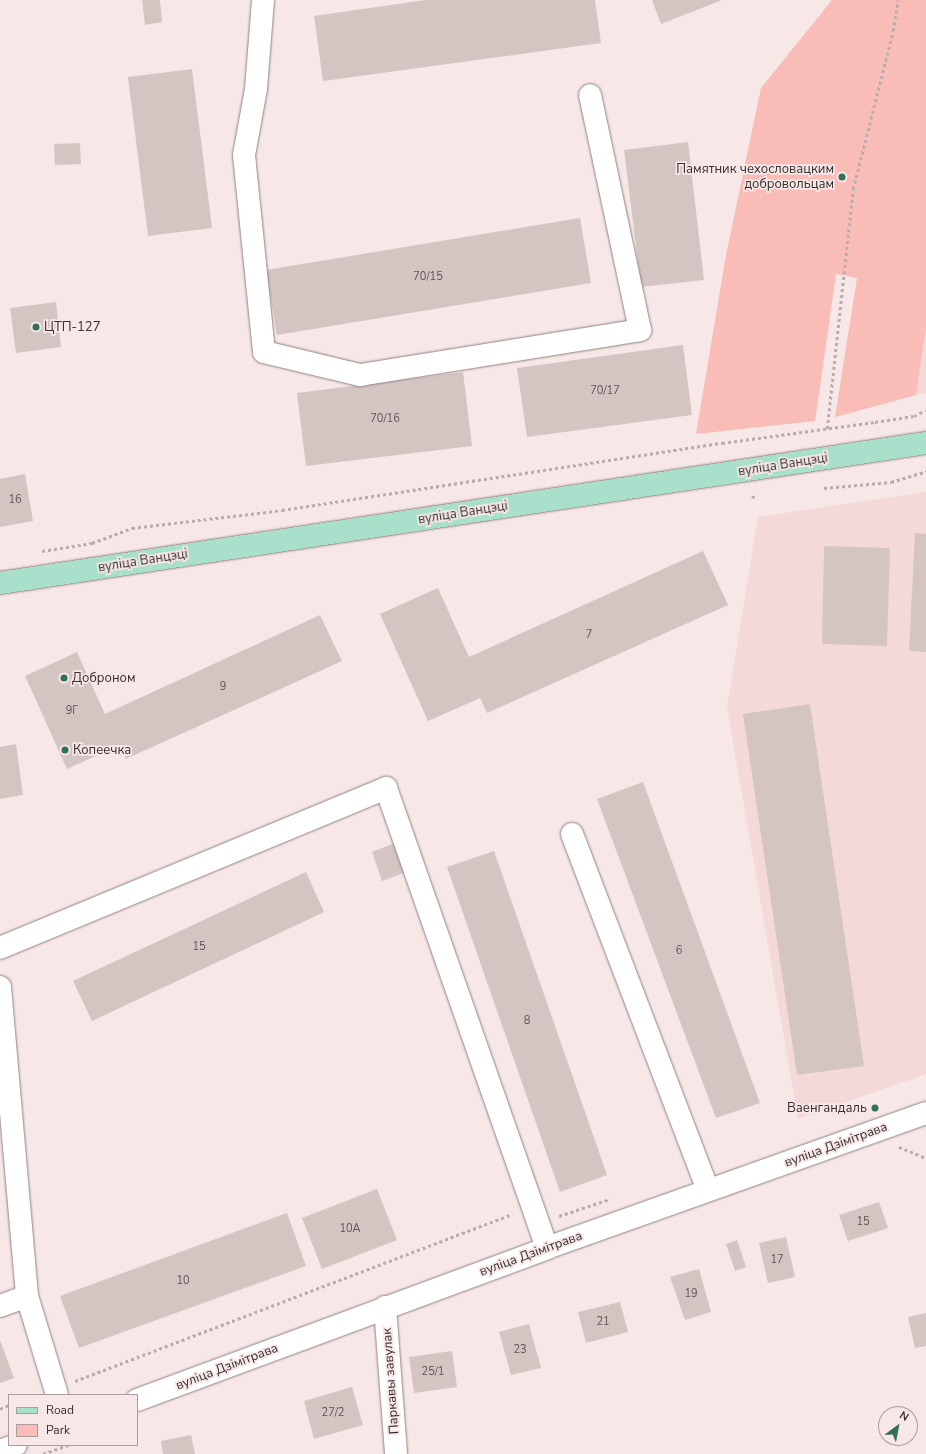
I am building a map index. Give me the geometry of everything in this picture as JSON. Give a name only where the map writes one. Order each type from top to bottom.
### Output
[{"type":"main road","name":"вуліца Ванцэці","points":[[0,583],[926,444]]},
{"type":"street","points":[[263,0],[256,89],[244,155],[264,352],[360,375],[640,330],[590,95]]},
{"type":"street","points":[[0,948],[386,788],[547,1248]]},
{"type":"street","points":[[572,834],[708,1190]]},
{"type":"street","points":[[0,987],[27,1296],[56,1392]]},
{"type":"street","name":"вуліца Дзімітрава","points":[[138,1400],[547,1248],[926,1113]]},
{"type":"street","points":[[0,1306],[27,1296]]},
{"type":"street","name":"Паркавы завулак","points":[[385,1308],[396,1454]]},
{"type":"street","points":[[0,1451],[13,1446]]},
{"type":"path","points":[[827,429],[853,189],[893,31],[898,0]]},
{"type":"path","points":[[38,552],[92,543],[132,528],[282,510],[914,416],[926,410]]},
{"type":"path","points":[[824,488],[890,482],[926,471]]},
{"type":"path","points":[[56,1392],[532,1206]]},
{"type":"path","points":[[43,1454],[65,1446]]},
{"type":"shaded area","points":[[926,329],[926,393],[916,395]]},
{"type":"shaded area","points":[[926,492],[926,1074],[798,1119],[727,707],[758,517]]},
{"type":"green space","points":[[832,0],[926,0],[926,329],[916,395],[835,417],[857,278],[836,274],[815,421],[696,434],[726,255],[761,88]]},
{"type":"building","points":[[142,0],[160,0],[162,22],[145,25]]},
{"type":"building","points":[[426,0],[595,0],[601,43],[323,81],[314,16]]},
{"type":"building","points":[[652,0],[722,0],[661,24]]},
{"type":"building","points":[[192,69],[212,228],[148,236],[128,77]]},
{"type":"building","points":[[688,142],[704,280],[641,287],[624,150]]},
{"type":"building","points":[[80,143],[81,164],[55,165],[54,144]]},
{"type":"building","points":[[580,218],[591,283],[277,335],[266,270]]},
{"type":"building","name":"ЦТП-127","points":[[56,302],[61,347],[16,353],[10,308]]},
{"type":"building","points":[[683,345],[692,415],[527,437],[517,368]]},
{"type":"building","points":[[463,372],[472,446],[306,466],[297,393]]},
{"type":"building","points":[[25,474],[33,521],[0,527],[0,479]]},
{"type":"building","points":[[915,533],[926,534],[926,652],[909,651]]},
{"type":"building","points":[[824,546],[890,548],[887,646],[822,644]]},
{"type":"building","points":[[703,551],[728,605],[487,713],[480,698],[428,721],[380,614],[438,588],[469,657]]},
{"type":"building","points":[[320,615],[342,661],[126,759],[120,745],[67,769],[25,676],[77,652],[105,714]]},
{"type":"building","points":[[810,704],[864,1066],[797,1075],[743,714]]},
{"type":"building","points":[[16,744],[23,795],[0,799],[0,747]]},
{"type":"building","points":[[643,782],[760,1103],[716,1118],[597,799]]},
{"type":"building","points":[[395,843],[406,872],[382,881],[372,852]]},
{"type":"building","points":[[494,851],[607,1175],[560,1192],[447,867]]},
{"type":"building","points":[[306,872],[324,912],[92,1021],[73,981]]},
{"type":"building","points":[[377,1189],[397,1240],[322,1269],[302,1218]]},
{"type":"building","points":[[879,1202],[888,1228],[848,1241],[839,1215]]},
{"type":"building","points":[[287,1213],[306,1266],[79,1348],[60,1296]]},
{"type":"building","points":[[786,1237],[795,1277],[768,1283],[759,1243]]},
{"type":"building","points":[[737,1240],[746,1267],[735,1271],[726,1244]]},
{"type":"building","points":[[699,1269],[711,1312],[685,1320],[670,1277]]},
{"type":"building","points":[[620,1302],[628,1332],[586,1343],[578,1312]]},
{"type":"building","points":[[926,1313],[926,1346],[915,1348],[908,1317]]},
{"type":"building","points":[[529,1324],[541,1368],[511,1375],[499,1332]]},
{"type":"building","points":[[0,1340],[14,1378],[0,1383]]},
{"type":"building","points":[[452,1351],[457,1387],[414,1393],[409,1357]]},
{"type":"building","points":[[352,1387],[363,1425],[314,1439],[304,1401]]},
{"type":"building","points":[[191,1435],[195,1454],[163,1454],[161,1441]]},
{"type":"place","name":"Памятник чехословацким добровольцам","points":[[842,177]]},
{"type":"place","name":"ЦТП-127","points":[[36,327]]},
{"type":"place","name":"Доброном","points":[[64,678]]},
{"type":"place","name":"Копеечка","points":[[65,750]]},
{"type":"place","name":"Ваенгандаль","points":[[875,1108]]}]
